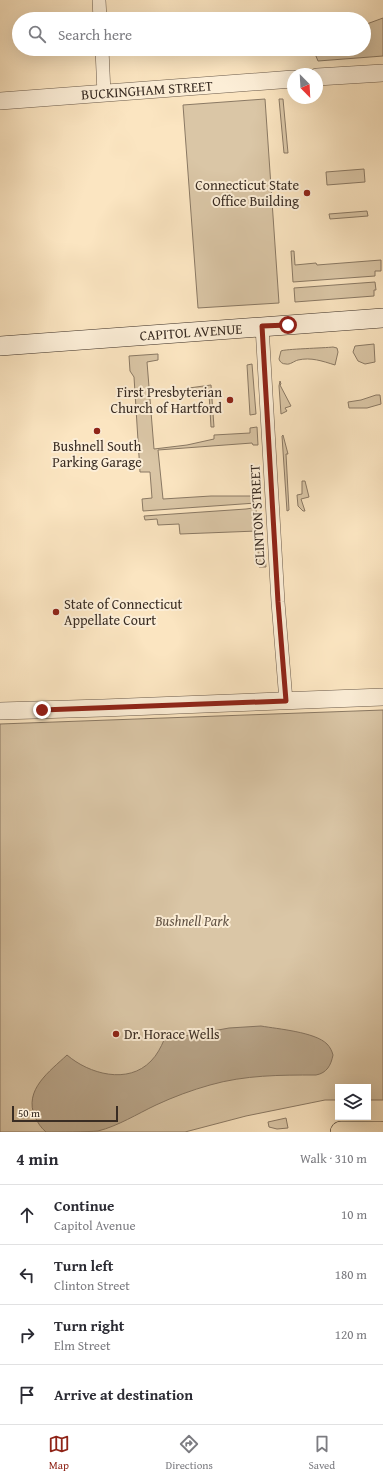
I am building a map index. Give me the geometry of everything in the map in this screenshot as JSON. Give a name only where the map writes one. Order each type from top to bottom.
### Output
[{"type":"main road","name":"CAPITOL AVENUE","points":[[0,346],[383,318]]},
{"type":"main road","points":[[341,1132],[381,1132]]},
{"type":"street","points":[[99,0],[100,12]]},
{"type":"street","points":[[102,56],[104,94]]},
{"type":"street","points":[[323,77],[383,72]]},
{"type":"street","name":"BUCKINGHAM STREET","points":[[0,101],[287,79]]},
{"type":"street","name":"CLINTON STREET","points":[[262,326],[278,602],[286,701]]},
{"type":"street","points":[[0,711],[383,697]]},
{"type":"green space","points":[[383,18],[383,56],[318,61],[316,56],[371,56],[371,22]]},
{"type":"green space","points":[[265,99],[279,303],[198,308],[183,105]]},
{"type":"green space","points":[[279,99],[283,99],[288,153],[284,153]]},
{"type":"green space","points":[[364,169],[365,182],[327,185],[326,172]]},
{"type":"green space","points":[[367,211],[368,216],[330,219],[329,214]]},
{"type":"green space","points":[[291,251],[294,251],[295,265],[316,263],[317,265],[381,260],[381,271],[375,271],[375,276],[293,282]]},
{"type":"green space","points":[[375,282],[376,290],[374,290],[374,296],[295,302],[294,288]]},
{"type":"green space","points":[[374,344],[375,362],[365,364],[358,361],[353,352],[355,346]]},
{"type":"green space","points":[[337,348],[338,352],[335,365],[307,359],[285,364],[281,363],[279,359],[281,351],[284,350]]},
{"type":"green space","points":[[158,354],[158,360],[147,362],[154,449],[187,445],[214,439],[214,435],[250,433],[250,428],[257,427],[258,445],[253,445],[252,443],[158,450],[163,499],[211,496],[253,496],[255,487],[256,503],[143,511],[142,499],[152,498],[150,472],[140,472],[134,377],[130,371],[129,356]]},
{"type":"green space","points":[[252,364],[256,414],[250,415],[247,365]]},
{"type":"green space","points":[[280,381],[280,385],[291,406],[285,408],[287,411],[281,414],[279,386]]},
{"type":"green space","points":[[211,385],[214,427],[211,427],[209,393],[190,394],[189,388]]},
{"type":"green space","points":[[380,395],[381,404],[367,408],[349,408],[348,402],[361,400]]},
{"type":"green space","points":[[283,435],[288,454],[286,454],[289,510],[287,511],[282,436]]},
{"type":"green space","points":[[302,481],[305,481],[309,497],[301,499],[305,511],[298,506],[297,495],[302,494]]},
{"type":"green space","points":[[253,508],[256,510],[263,533],[266,567],[259,567],[257,531],[180,534],[179,524],[158,525],[157,519],[145,520],[144,516]]},
{"type":"green space","name":"Bushnell Park","points":[[383,710],[383,1100],[371,1100],[371,1084],[335,1084],[335,1100],[325,1100],[246,1116],[185,1132],[0,1132],[0,724]]},
{"type":"green space","points":[[286,1118],[288,1128],[277,1129],[269,1127],[268,1122]]},
{"type":"shaded area","points":[[261,1026],[305,1034],[321,1040],[328,1045],[333,1054],[330,1065],[326,1070],[316,1075],[249,1077],[210,1085],[169,1099],[120,1123],[98,1131],[46,1132],[35,1117],[32,1107],[35,1090],[46,1075],[67,1055],[76,1062],[97,1072],[120,1075],[131,1073],[142,1068],[151,1061],[164,1040],[229,1028]]},
{"type":"place","name":"Connecticut State Office Building","points":[[307,193]]},
{"type":"place","name":"First Presbyterian Church of Hartford","points":[[230,400]]},
{"type":"place","name":"Bushnell South Parking Garage","points":[[97,431]]},
{"type":"place","name":"State of Connecticut Appellate Court","points":[[56,612]]},
{"type":"place","name":"Dr. Horace Wells","points":[[116,1034]]},
{"type":"route","points":[[42,710],[286,701],[278,602],[262,326],[288,325]]}]
